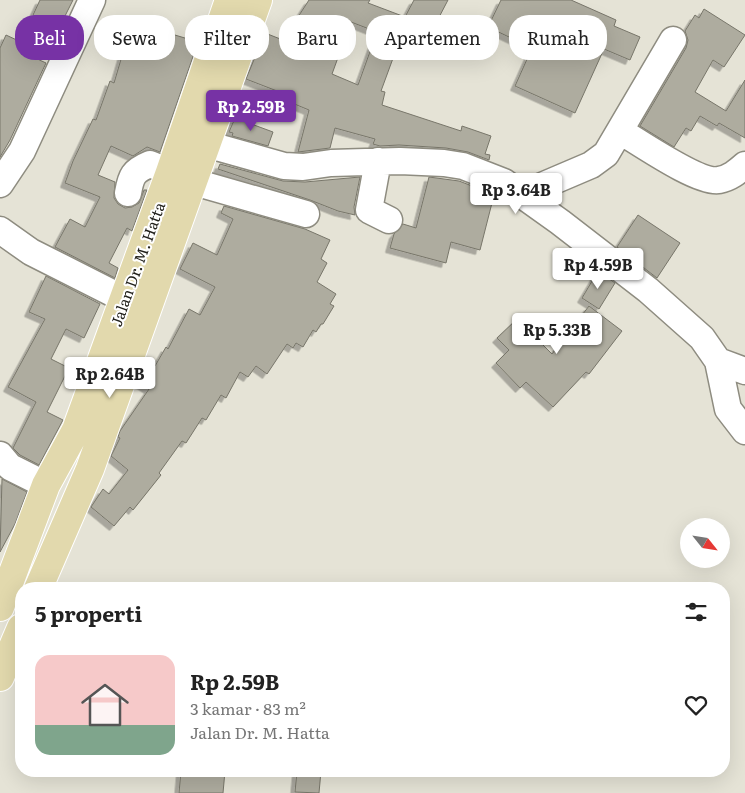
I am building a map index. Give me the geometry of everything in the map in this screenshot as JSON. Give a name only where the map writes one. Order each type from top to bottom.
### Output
[{"type":"main road","name":"Jalan Dr. M. Hatta","points":[[41,582],[90,469],[182,178],[229,0]]},
{"type":"main road","name":"Jalan Dr. M. Hatta","points":[[0,607],[46,485],[76,430],[124,299],[182,178],[206,144],[258,0]]},
{"type":"main road","points":[[0,677],[15,642]]},
{"type":"street","points":[[0,184],[22,151],[92,0]]},
{"type":"street","points":[[522,194],[600,160],[613,145],[673,40]]},
{"type":"street","points":[[620,131],[699,178],[718,181],[734,175],[745,165]]},
{"type":"street","points":[[206,144],[284,166],[303,168],[378,162],[427,162],[463,166],[504,182],[683,319],[702,338],[718,361],[728,409],[745,431]]},
{"type":"street","points":[[378,162],[369,210],[389,220]]},
{"type":"street","points":[[128,193],[131,176],[137,170],[150,164],[182,178],[306,214]]},
{"type":"street","points":[[0,230],[31,252],[124,299]]},
{"type":"street","points":[[718,361],[745,371]]},
{"type":"street","points":[[0,454],[10,467],[46,485]]},
{"type":"building","points":[[40,0],[73,0],[66,15],[33,15]]},
{"type":"building","points":[[309,0],[370,0],[368,3],[400,15],[366,15],[366,28],[356,24],[356,15],[299,15]]},
{"type":"building","points":[[414,0],[448,0],[440,15],[406,15]]},
{"type":"building","points":[[501,0],[571,0],[605,15],[509,15],[509,37],[499,32],[499,15],[494,15]]},
{"type":"building","points":[[704,9],[745,35],[724,67],[713,60],[695,92],[726,111],[745,80],[745,138],[719,123],[717,126],[700,116],[691,131],[686,128],[674,147],[640,126],[686,48],[688,40],[685,31],[695,15],[699,18]]},
{"type":"building","points":[[607,16],[616,20],[614,26],[640,37],[630,60],[607,50]]},
{"type":"building","points":[[6,35],[15,39],[15,60],[40,60],[46,63],[10,140],[0,157],[0,48]]},
{"type":"building","points":[[175,35],[185,38],[185,60],[192,60],[160,152],[147,147],[133,156],[111,146],[98,175],[115,182],[114,198],[118,204],[125,208],[139,203],[144,190],[147,190],[132,231],[127,228],[109,263],[118,268],[115,278],[55,247],[70,219],[85,227],[100,197],[65,183],[93,119],[96,120],[110,81],[114,83],[121,60],[175,60]]},
{"type":"building","points":[[269,35],[279,38],[279,60],[337,60],[332,74],[358,85],[367,60],[392,60],[381,91],[385,92],[382,105],[461,131],[462,126],[491,136],[485,154],[490,155],[489,160],[468,152],[446,148],[399,145],[380,146],[373,144],[375,139],[335,128],[330,148],[298,152],[309,110],[275,96],[277,91],[246,79],[254,60],[269,60]]},
{"type":"building","points":[[527,60],[599,60],[575,113],[515,86]]},
{"type":"building","points":[[235,118],[273,132],[268,146],[232,136],[233,133],[229,132]]},
{"type":"building","points":[[220,164],[283,181],[305,182],[360,177],[354,207],[355,215],[338,211],[218,169]]},
{"type":"building","points":[[429,177],[459,181],[480,189],[479,191],[494,195],[480,250],[451,242],[446,263],[390,248],[394,234],[403,224],[416,228]]},
{"type":"building","points":[[224,206],[305,229],[330,240],[321,259],[327,263],[317,282],[336,294],[330,304],[334,306],[316,332],[313,330],[303,347],[296,343],[293,348],[287,344],[267,374],[256,366],[248,377],[240,372],[226,398],[221,395],[206,420],[202,418],[186,443],[182,441],[159,473],[161,475],[133,510],[130,507],[114,526],[91,507],[103,489],[109,494],[128,470],[111,456],[120,438],[118,437],[120,431],[149,389],[138,382],[148,363],[155,366],[166,347],[168,349],[189,309],[200,315],[215,287],[180,269],[193,243],[217,255],[233,219],[221,213]]},
{"type":"building","points":[[638,215],[680,243],[657,278],[617,247]]},
{"type":"building","points":[[598,271],[615,283],[599,309],[582,298]]},
{"type":"building","points":[[46,276],[100,304],[84,338],[66,329],[51,359],[69,368],[47,412],[63,420],[39,465],[20,455],[13,448],[36,402],[8,387],[45,319],[29,312]]},
{"type":"building","points":[[589,306],[622,331],[589,374],[586,372],[553,407],[526,382],[520,388],[496,363],[509,350],[497,338],[517,319],[552,354]]},
{"type":"building","points":[[2,479],[27,492],[15,524],[0,552]]},
{"type":"building","points":[[180,777],[224,777],[223,793],[179,793]]},
{"type":"building","points":[[296,777],[320,777],[319,793],[295,792]]}]
